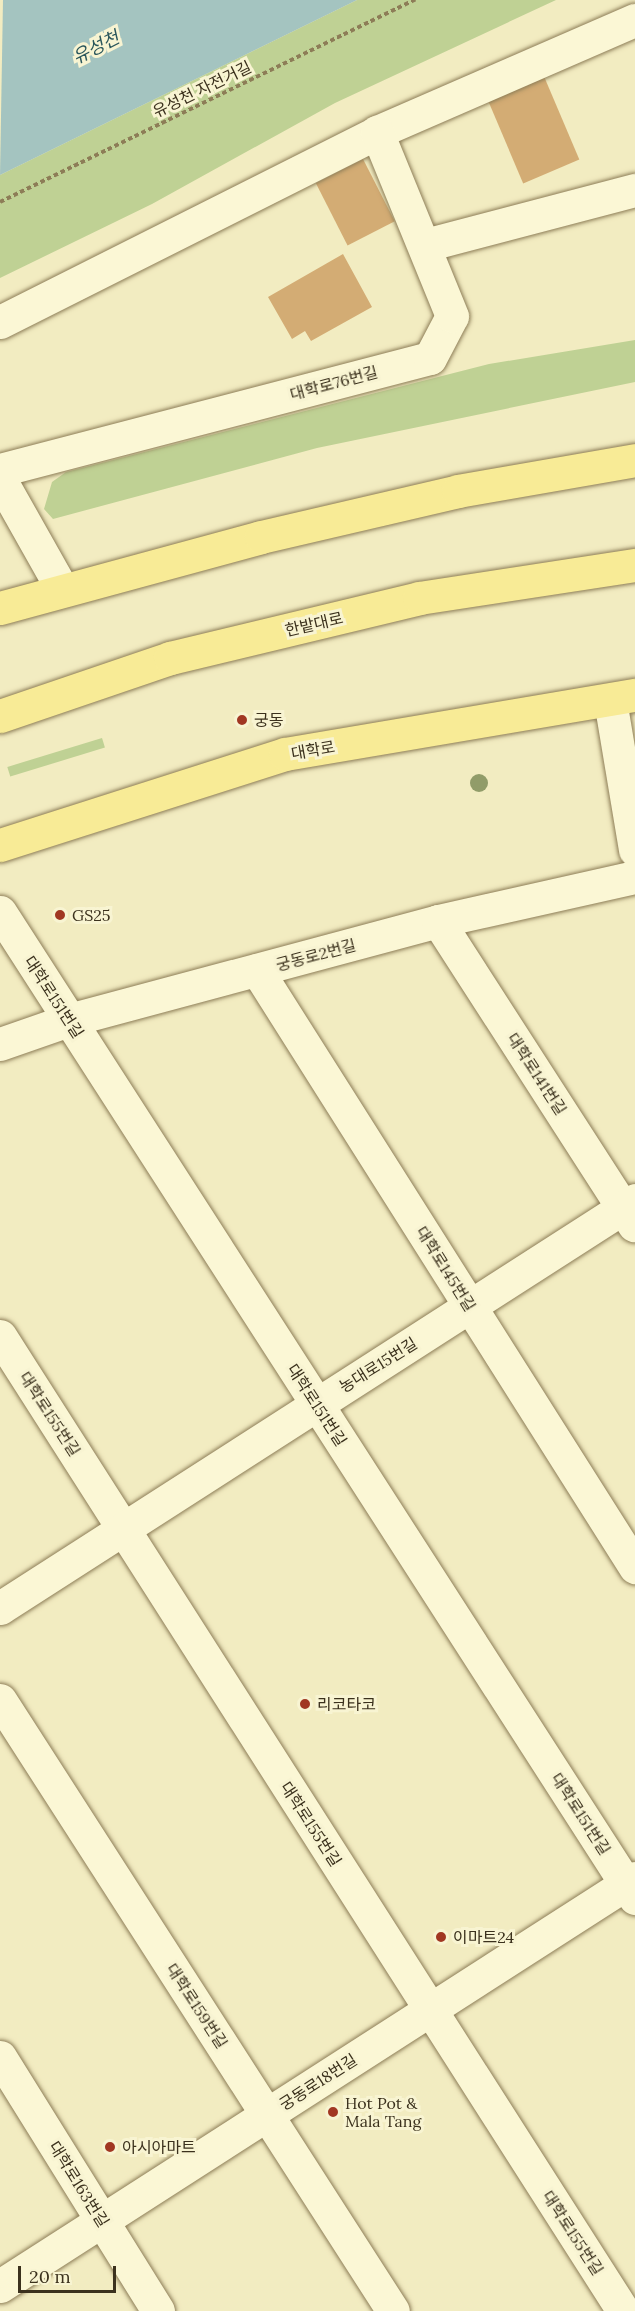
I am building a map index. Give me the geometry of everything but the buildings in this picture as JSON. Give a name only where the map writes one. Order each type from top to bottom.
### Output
[{"type":"main road","points":[[0,608],[261,537],[458,491],[635,460]]},
{"type":"main road","name":"한밭대로","points":[[0,716],[170,658],[419,598],[635,565]]},
{"type":"main road","name":"대학로","points":[[0,845],[285,754],[623,697]]},
{"type":"street","points":[[0,322],[376,132],[635,20]]},
{"type":"street","name":"대학로76번길","points":[[0,470],[430,358],[452,316],[425,245],[376,132]]},
{"type":"street","points":[[425,245],[635,190]]},
{"type":"street","points":[[0,479],[62,590]]},
{"type":"street","points":[[623,697],[635,850]]},
{"type":"street","name":"궁동로2번길","points":[[0,1044],[69,1020],[438,921],[635,877]]},
{"type":"street","name":"대학로151번길","points":[[0,912],[316,1404],[632,1886]]},
{"type":"street","name":"대학로141번길","points":[[438,921],[631,1211]]},
{"type":"street","name":"대학로145번길","points":[[257,970],[635,1567]]},
{"type":"street","name":"농대로15번길","points":[[0,1608],[470,1306],[631,1211]]},
{"type":"street","name":"대학로155번길","points":[[0,1336],[623,2311]]},
{"type":"street","name":"대학로159번길","points":[[0,1700],[393,2311]]},
{"type":"street","name":"궁동로18번길","points":[[0,2286],[430,2010],[632,1886]]},
{"type":"street","name":"대학로163번길","points":[[0,2057],[158,2311]]},
{"type":"path","name":"유성천 자전거길","points":[[0,202],[415,0]]},
{"type":"green space","points":[[357,0],[556,0],[335,103],[152,204],[0,278],[0,175]]},
{"type":"green space","points":[[635,340],[635,382],[317,448],[53,519],[44,509],[52,482],[66,472],[489,364]]},
{"type":"green space","points":[[102,738],[105,748],[10,777],[7,767]]},
{"type":"water","name":"유성천","points":[[3,0],[357,0],[0,175]]},
{"type":"place","name":"궁동","points":[[242,720]]},
{"type":"place","name":"GS25","points":[[60,915]]},
{"type":"place","name":"리코타코","points":[[305,1704]]},
{"type":"place","name":"이마트24","points":[[441,1937]]},
{"type":"place","name":"Hot Pot & Mala Tang","points":[[333,2112]]},
{"type":"place","name":"아시아마트","points":[[110,2147]]}]
